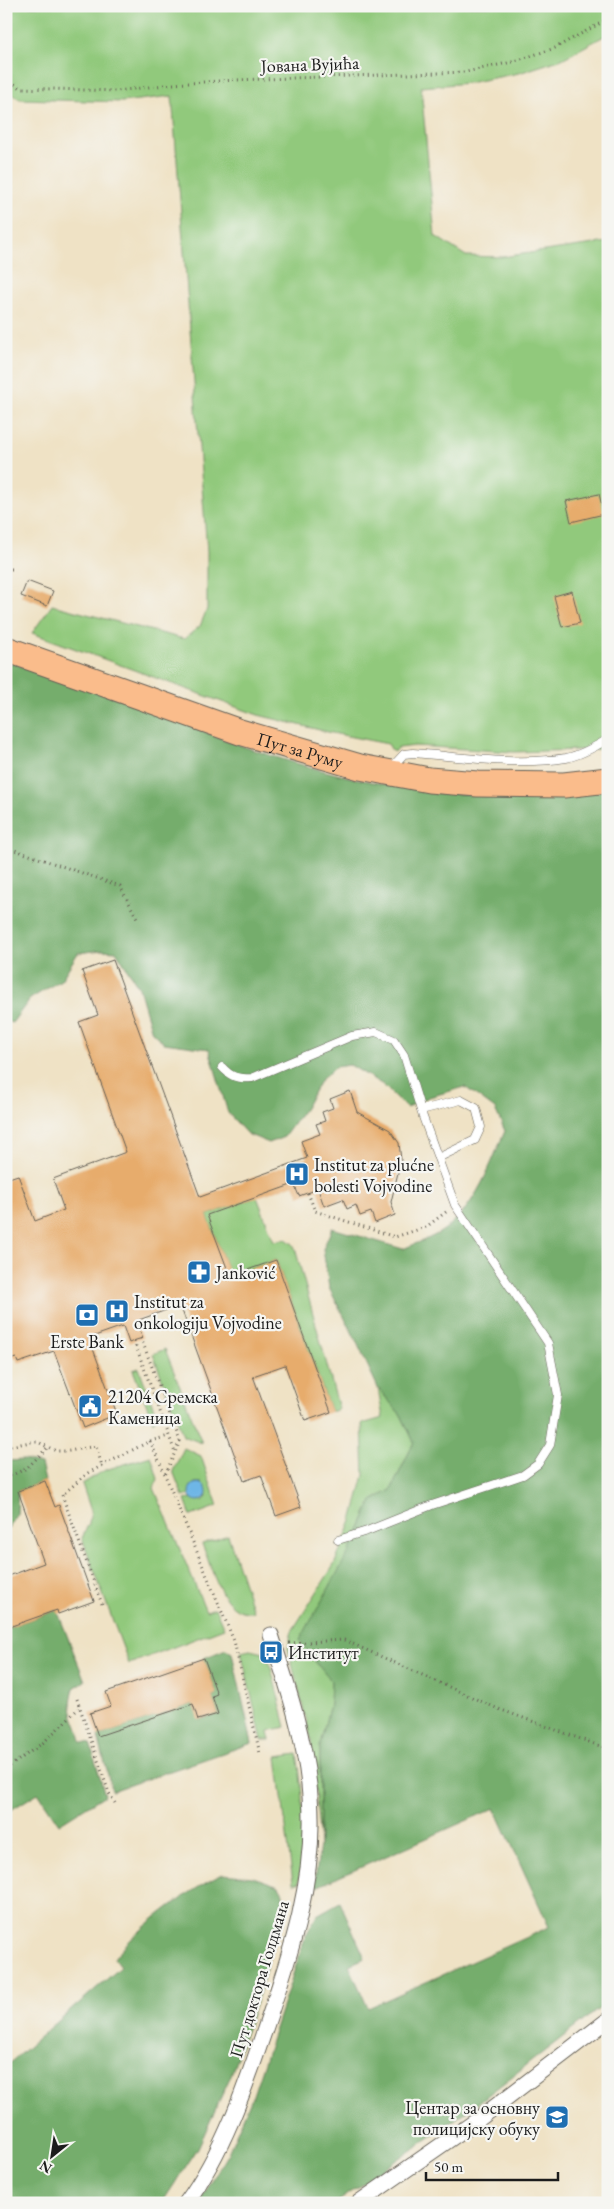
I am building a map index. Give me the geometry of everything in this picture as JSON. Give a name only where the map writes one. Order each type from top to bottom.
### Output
[{"type":"main road","name":"Пут за Руму","points":[[6,649],[240,732],[360,768],[478,784],[564,785],[608,780]]},
{"type":"street","name":"Пут доктора Голдмана","points":[[186,2203],[198,2186],[226,2135],[248,2080],[287,1966],[304,1894],[310,1839],[310,1797],[299,1732],[272,1640]]},
{"type":"street","points":[[358,2203],[479,2119],[608,2020]]},
{"type":"lane","points":[[386,773],[404,754],[546,760],[579,754],[608,739]]},
{"type":"lane","points":[[222,1067],[230,1076],[239,1079],[252,1078],[352,1036],[376,1032],[394,1040],[404,1056],[455,1205],[548,1343],[558,1395],[550,1445],[538,1464],[523,1475],[432,1505],[367,1531],[338,1540]]},
{"type":"lane","points":[[421,1110],[461,1100],[476,1108],[481,1127],[475,1140],[438,1158]]},
{"type":"path","name":"Јована Вујића","points":[[6,79],[21,88],[117,91],[173,84],[235,80],[466,72],[512,62],[555,48],[608,19]]},
{"type":"path","points":[[6,569],[16,569]]},
{"type":"path","points":[[6,847],[120,886],[138,920]]},
{"type":"path","points":[[308,1193],[315,1211],[395,1237],[426,1227],[455,1205]]},
{"type":"path","points":[[141,1338],[180,1441],[165,1474]]},
{"type":"path","points":[[134,1341],[175,1452]]},
{"type":"path","points":[[102,1604],[62,1495],[77,1481],[102,1466],[150,1441],[169,1436]]},
{"type":"path","points":[[150,1441],[234,1641],[260,1754]]},
{"type":"path","points":[[6,1447],[38,1442],[47,1448],[69,1452],[96,1446],[102,1466]]},
{"type":"path","points":[[6,1478],[27,1468],[47,1448]]},
{"type":"path","points":[[272,1640],[344,1640],[496,1708],[608,1749]]},
{"type":"path","points":[[77,1699],[109,1793],[115,1802]]},
{"type":"path","points":[[6,1769],[44,1742],[80,1708]]},
{"type":"green space","points":[[6,6],[608,6],[608,34],[562,59],[519,73],[468,83],[421,87],[435,236],[466,256],[502,257],[608,242],[608,749],[514,752],[415,746],[399,748],[393,752],[388,744],[258,715],[32,633],[52,605],[184,639],[200,626],[207,609],[207,551],[172,96],[122,102],[20,99],[6,91]]},
{"type":"green space","points":[[6,661],[129,702],[248,748],[337,774],[382,784],[470,795],[561,795],[608,790],[608,2002],[470,2109],[336,2203],[199,2203],[228,2153],[253,2095],[306,1935],[317,1915],[340,1902],[365,1958],[349,1965],[368,2008],[549,1927],[495,1808],[314,1888],[320,1845],[320,1745],[330,1704],[331,1681],[300,1640],[350,1550],[372,1501],[391,1490],[414,1442],[401,1415],[378,1388],[329,1288],[323,1249],[332,1228],[403,1249],[430,1238],[445,1229],[466,1209],[474,1197],[505,1131],[495,1109],[465,1087],[429,1097],[406,1108],[383,1085],[350,1065],[335,1067],[320,1081],[305,1108],[284,1137],[269,1143],[247,1134],[228,1113],[209,1049],[164,1043],[152,1032],[139,988],[116,951],[102,950],[78,953],[61,980],[30,999],[12,1023],[6,1021]]},
{"type":"green space","points":[[257,1197],[274,1241],[286,1239],[295,1248],[339,1409],[331,1412],[276,1260],[230,1276],[207,1215]]},
{"type":"green space","points":[[165,1349],[202,1443],[183,1436],[153,1354]]},
{"type":"green space","points":[[139,1368],[157,1417],[153,1422],[133,1370]]},
{"type":"green space","points":[[378,1388],[401,1415],[414,1442],[391,1490],[372,1501],[350,1550],[331,1681],[330,1704],[320,1745],[320,1845],[311,1739],[288,1648],[292,1631],[334,1565],[352,1521],[364,1475],[362,1424],[383,1418]]},
{"type":"green space","points":[[184,1448],[201,1456],[218,1506],[191,1516],[185,1500],[191,1498],[203,1501],[207,1496],[202,1483],[195,1483],[191,1486],[190,1495],[183,1497],[173,1471]]},
{"type":"green space","points":[[151,1456],[158,1479],[154,1488],[206,1611],[215,1608],[224,1628],[129,1664],[82,1538],[89,1523],[91,1511],[82,1484],[105,1470]]},
{"type":"green space","points":[[24,1460],[41,1464],[45,1481],[18,1491],[17,1514],[6,1531],[6,1461]]},
{"type":"green space","points":[[228,1535],[252,1612],[241,1611],[225,1598],[219,1588],[202,1544]]},
{"type":"green space","points":[[57,1610],[85,1681],[74,1688],[71,1705],[73,1716],[81,1742],[90,1743],[105,1795],[59,1824],[38,1793],[6,1813],[6,1628]]},
{"type":"green space","points":[[226,1649],[232,1653],[252,1743],[112,1791],[98,1736],[193,1704],[199,1720],[218,1714],[212,1696],[217,1694],[204,1658]]},
{"type":"green space","points":[[250,1650],[263,1653],[269,1660],[286,1727],[268,1731],[270,1740],[262,1740],[241,1652]]},
{"type":"green space","points":[[297,1754],[300,1770],[302,1834],[299,1883],[293,1883],[277,1757]]},
{"type":"green space","points":[[223,1874],[253,1877],[279,1886],[283,1893],[283,1906],[260,1991],[231,2075],[198,2148],[162,2203],[6,2203],[6,2066],[121,1967],[114,1958],[136,1934],[179,1900]]},
{"type":"water","points":[[194,1483],[202,1483],[207,1488],[205,1499],[194,1501],[189,1496],[189,1488]]},
{"type":"building","points":[[599,494],[604,514],[571,522],[566,501]]},
{"type":"building","points":[[27,581],[53,591],[47,606],[21,596]]},
{"type":"building","points":[[572,591],[580,623],[562,627],[554,596]]},
{"type":"building","points":[[113,960],[200,1197],[307,1158],[301,1141],[320,1134],[316,1124],[325,1121],[322,1112],[333,1108],[330,1099],[350,1091],[357,1112],[390,1130],[399,1143],[401,1160],[391,1202],[395,1215],[375,1223],[371,1212],[360,1216],[356,1205],[347,1209],[343,1199],[324,1206],[318,1189],[299,1196],[294,1184],[207,1215],[230,1276],[276,1260],[331,1412],[305,1421],[285,1365],[253,1376],[301,1507],[276,1516],[261,1475],[244,1481],[180,1305],[136,1321],[143,1338],[129,1343],[123,1326],[89,1338],[117,1414],[83,1428],[54,1351],[18,1363],[16,1358],[6,1361],[6,1179],[18,1175],[35,1221],[64,1210],[53,1179],[126,1152],[79,1022],[98,1015],[82,971]]},
{"type":"building","points":[[45,1481],[55,1507],[59,1505],[94,1601],[58,1614],[57,1610],[6,1628],[6,1577],[44,1563],[18,1491]]},
{"type":"building","points":[[204,1658],[217,1694],[212,1696],[218,1714],[198,1720],[193,1704],[98,1736],[90,1713],[111,1706],[106,1692]]},
{"type":"place","name":"Institut za plućne bolesti Vojvodine","points":[[297,1174]]},
{"type":"place","name":"Janković","points":[[199,1272]]},
{"type":"place","name":"Institut za onkologiju Vojvodine","points":[[117,1311]]},
{"type":"place","name":"Erste Bank","points":[[87,1315]]},
{"type":"place","name":"21204 Сремска Каменица","points":[[90,1406]]},
{"type":"place","name":"Институт","points":[[271,1652]]},
{"type":"place","name":"Центар за основну полицијску обуку","points":[[557,2117]]}]
